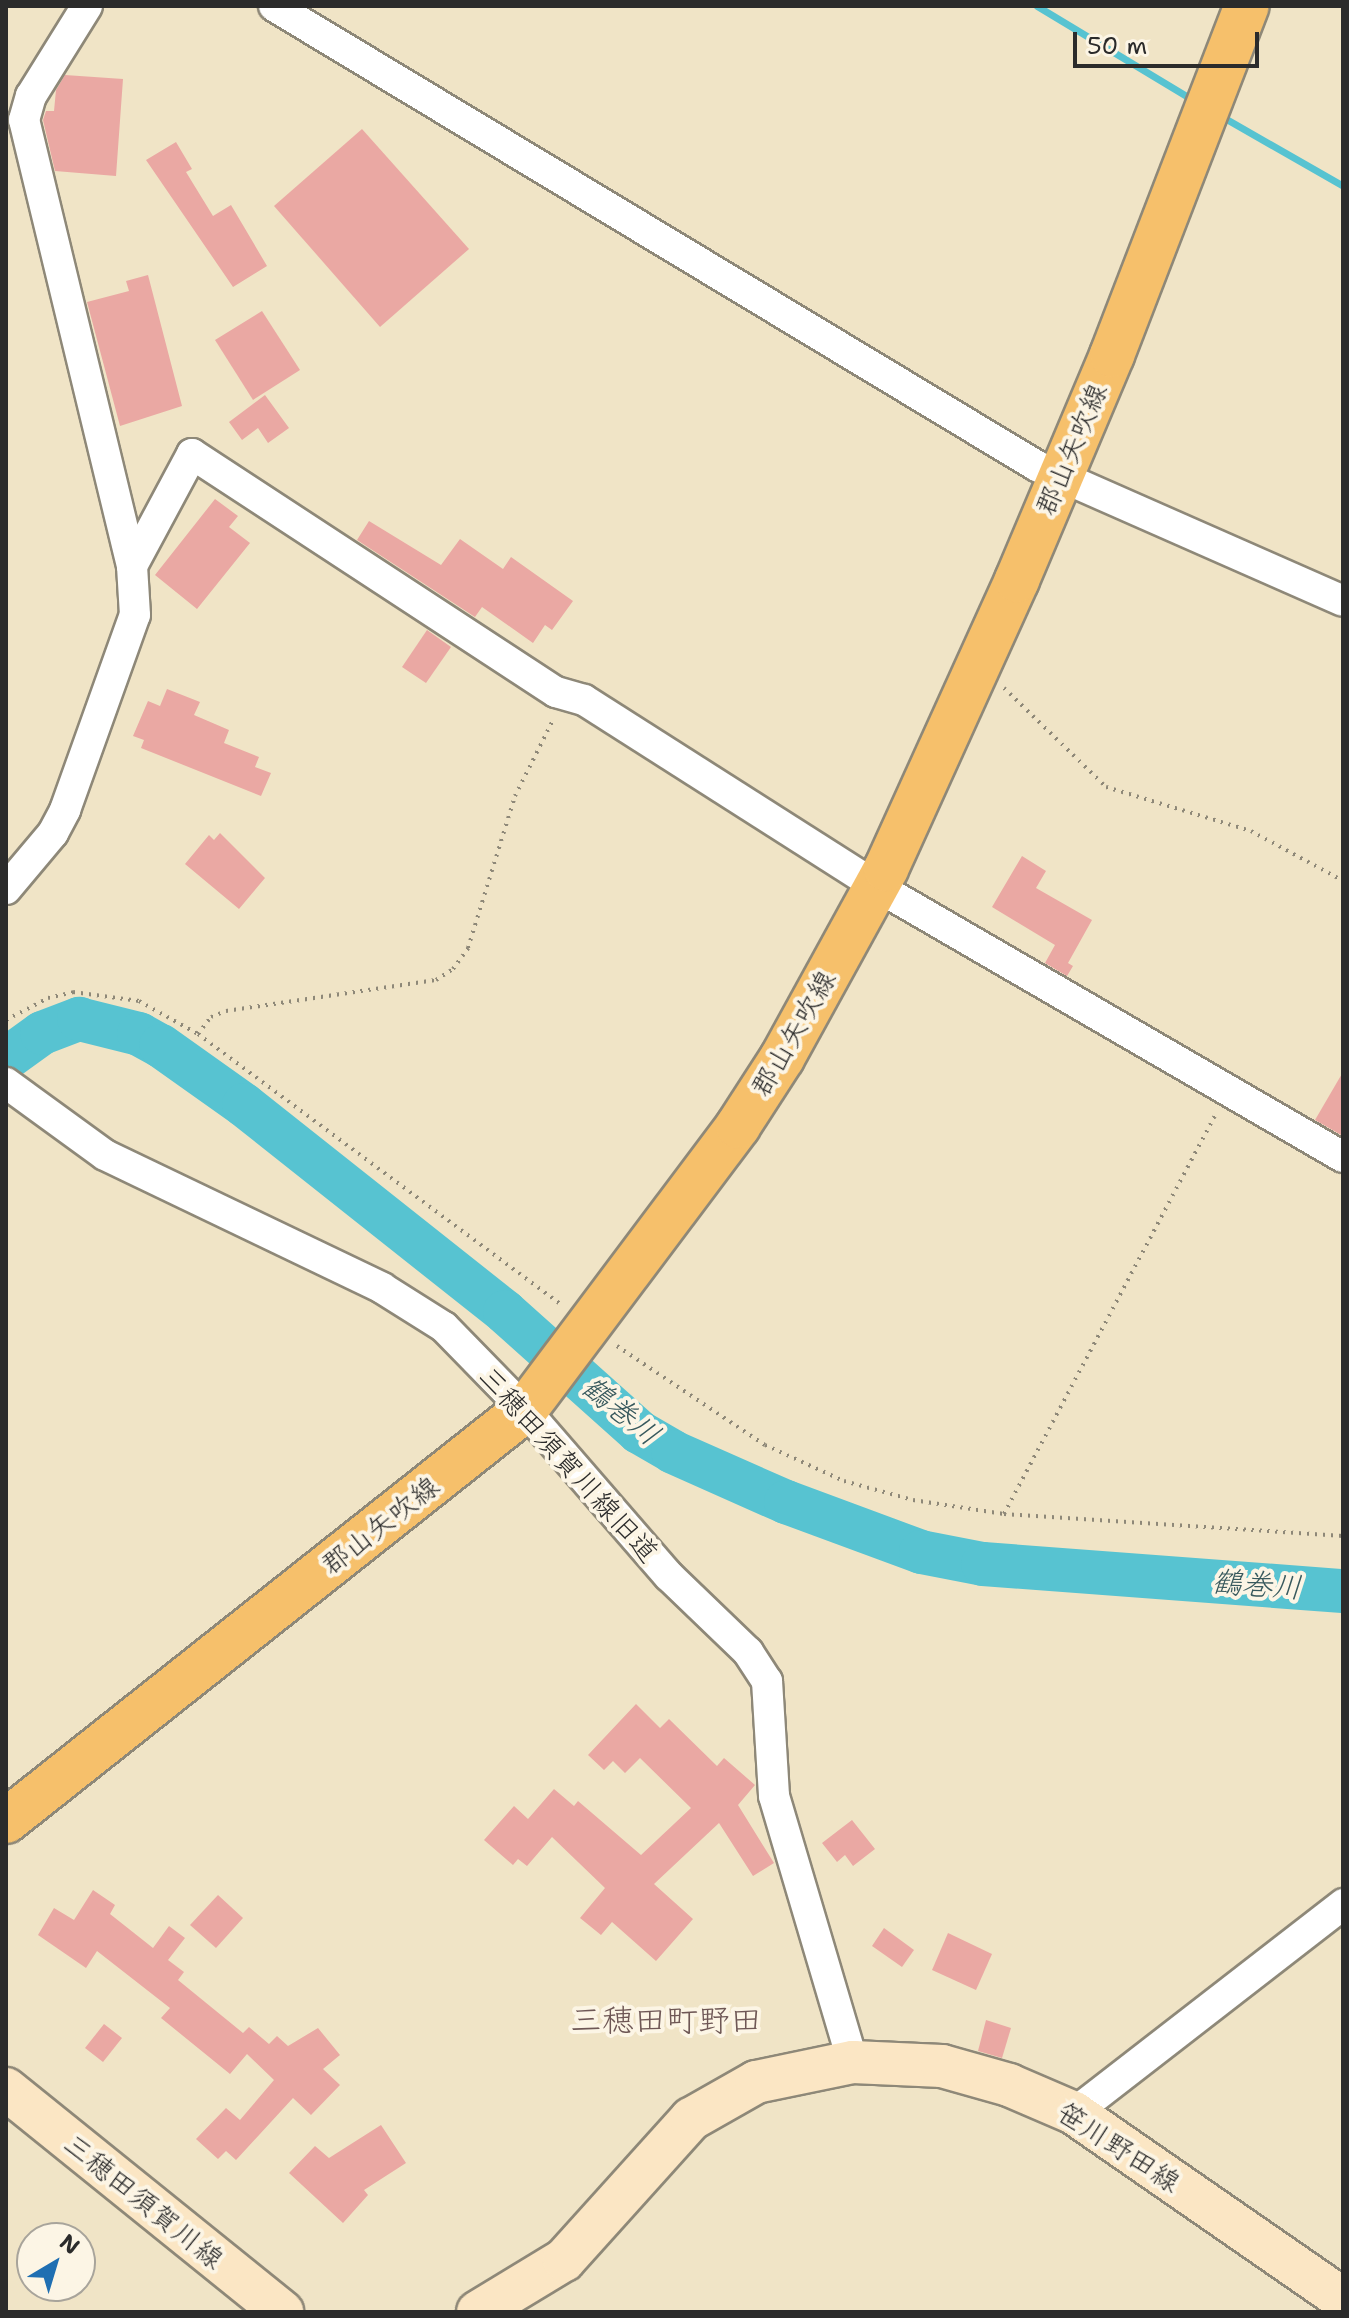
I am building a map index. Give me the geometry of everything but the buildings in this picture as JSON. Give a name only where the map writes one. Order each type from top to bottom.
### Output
[{"type":"main road","name":"郡山矢吹線","points":[[6,1821],[538,1394],[738,1126],[782,1058],[876,886],[976,669],[1112,355],[1247,6]]},
{"type":"street","points":[[6,889],[53,833],[65,810],[135,615],[132,566],[24,120],[31,96],[87,6]]},
{"type":"street","points":[[274,6],[1058,476],[1343,601]]},
{"type":"street","points":[[132,566],[192,454],[568,695],[584,700],[876,886],[1343,1157]]},
{"type":"street","name":"三穂田須賀川線旧道","points":[[13,1090],[105,1155],[382,1288],[444,1327],[538,1394],[669,1576],[748,1652],[767,1681],[774,1796],[853,2062]]},
{"type":"street","points":[[1074,2113],[1343,1904]]},
{"type":"street","name":"笹川野田線","points":[[478,2312],[564,2260],[691,2119],[756,2082],[853,2062],[942,2066],[1009,2085],[1074,2113],[1343,2299]]},
{"type":"street","name":"三穂田須賀川線","points":[[6,2089],[282,2312]]},
{"type":"path","points":[[976,669],[1037,716],[1106,787],[1251,831],[1343,881]]},
{"type":"path","points":[[198,1034],[211,1017],[226,1011],[436,980],[453,969],[468,948],[515,796],[568,695]]},
{"type":"path","points":[[6,1020],[48,998],[95,992],[139,1001],[198,1034],[584,1330],[765,1445],[818,1469],[913,1500],[1004,1514],[1343,1536]]},
{"type":"path","points":[[1004,1514],[1227,1092]]},
{"type":"waterway","points":[[1037,6],[1196,102]]},
{"type":"waterway","points":[[1221,116],[1343,186]]},
{"type":"waterway","name":"鶴巻川","points":[[6,1059],[42,1033],[79,1019],[139,1034],[161,1046],[244,1105],[505,1312],[639,1432],[673,1452],[786,1502],[921,1552],[983,1564],[1343,1591]]},
{"type":"district","name":"三穂田町野田","points":[[666,2020]]}]
